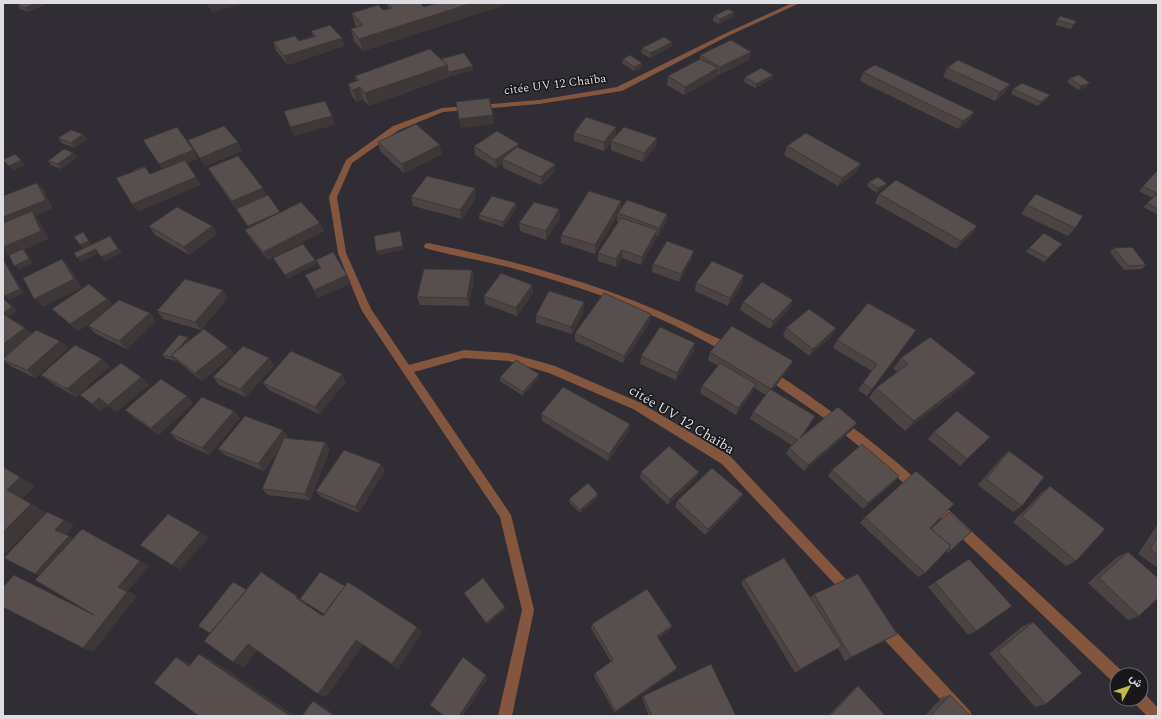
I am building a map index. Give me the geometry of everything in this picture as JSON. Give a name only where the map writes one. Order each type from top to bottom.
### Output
[{"type":"street","name":"citée UV 12 Chaïba","points":[[505,716],[528,610],[504,515],[367,310],[342,253],[333,197],[349,162],[396,128],[442,110],[539,102],[619,89],[726,35],[797,3]]},
{"type":"street","points":[[428,246],[518,266],[601,292],[658,315],[711,340],[736,354]]},
{"type":"street","name":"citée UV 12 Chaïba","points":[[406,370],[464,354],[510,357],[551,369],[637,406],[726,460],[856,598]]},
{"type":"street","points":[[761,370],[828,415],[900,472],[1109,668]]},
{"type":"street","points":[[877,620],[965,716]]},
{"type":"street","points":[[1148,707],[1156,716]]},
{"type":"building","points":[[36,3],[25,8],[17,4]]},
{"type":"building","points":[[388,3],[420,3],[424,7],[437,3],[472,3],[359,39],[351,29],[363,25],[352,13],[378,5],[383,10],[392,8]]},
{"type":"building","points":[[728,9],[734,12],[720,19],[714,16]]},
{"type":"building","points":[[1060,16],[1076,21],[1074,25],[1057,20]]},
{"type":"building","points":[[330,25],[342,38],[284,56],[273,42],[295,36],[299,41],[316,36],[311,31]]},
{"type":"building","points":[[664,37],[672,42],[650,53],[642,48]]},
{"type":"building","points":[[731,40],[751,52],[720,67],[700,55]]},
{"type":"building","points":[[430,49],[447,65],[365,93],[360,87],[353,90],[348,84],[359,80],[355,76]]},
{"type":"building","points":[[464,53],[473,66],[449,72],[447,65],[441,59]]},
{"type":"building","points":[[630,55],[642,63],[634,67],[623,59]]},
{"type":"building","points":[[700,59],[718,68],[685,87],[668,76]]},
{"type":"building","points":[[958,60],[1010,84],[1000,92],[947,68]]},
{"type":"building","points":[[875,65],[974,112],[963,121],[863,72]]},
{"type":"building","points":[[761,68],[773,75],[756,84],[745,77]]},
{"type":"building","points":[[1079,75],[1090,83],[1081,86],[1070,78]]},
{"type":"building","points":[[1022,83],[1050,95],[1041,102],[1013,89]]},
{"type":"building","points":[[489,98],[493,115],[459,119],[456,102]]},
{"type":"building","points":[[325,101],[332,116],[290,127],[284,111]]},
{"type":"building","points":[[586,117],[616,127],[604,142],[574,133]]},
{"type":"building","points":[[416,124],[440,145],[402,164],[378,142]]},
{"type":"building","points":[[224,126],[238,142],[200,158],[188,140]]},
{"type":"building","points":[[177,127],[193,150],[159,164],[143,140]]},
{"type":"building","points":[[624,127],[657,138],[644,153],[611,141]]},
{"type":"building","points":[[71,130],[83,134],[71,143],[58,138]]},
{"type":"building","points":[[497,131],[519,144],[495,160],[474,146]]},
{"type":"building","points":[[806,133],[861,164],[842,178],[787,146]]},
{"type":"building","points":[[517,147],[555,164],[541,177],[502,159]]},
{"type":"building","points":[[64,149],[73,153],[58,164],[48,161]]},
{"type":"building","points":[[15,154],[21,160],[9,166],[3,160]]},
{"type":"building","points":[[238,156],[263,188],[232,201],[208,168]]},
{"type":"building","points":[[185,160],[196,177],[132,204],[116,178],[145,167],[150,174]]},
{"type":"building","points":[[145,166],[148,171],[145,167],[133,171],[133,170]]},
{"type":"building","points":[[1157,171],[1158,172],[1158,194],[1143,186]]},
{"type":"building","points":[[427,176],[475,188],[460,210],[411,197]]},
{"type":"building","points":[[878,177],[887,184],[878,188],[869,182]]},
{"type":"building","points":[[896,180],[977,226],[961,241],[879,194]]},
{"type":"building","points":[[37,183],[46,200],[3,217],[3,196]]},
{"type":"building","points":[[589,191],[621,201],[595,245],[561,235]]},
{"type":"building","points":[[1036,194],[1083,216],[1075,228],[1027,205]]},
{"type":"building","points":[[268,195],[280,212],[248,226],[236,209]]},
{"type":"building","points":[[1156,195],[1158,196],[1158,209],[1147,203]]},
{"type":"building","points":[[492,196],[516,203],[503,222],[479,215]]},
{"type":"building","points":[[627,200],[667,214],[659,228],[618,213]]},
{"type":"building","points":[[301,202],[320,223],[263,252],[245,230]]},
{"type":"building","points":[[534,202],[559,209],[546,231],[519,223]]},
{"type":"building","points":[[177,207],[212,226],[184,247],[149,226]]},
{"type":"building","points":[[32,211],[41,231],[3,247],[3,223]]},
{"type":"building","points":[[621,218],[657,230],[642,257],[622,250],[616,259],[598,253]]},
{"type":"building","points":[[400,231],[403,246],[376,251],[374,236]]},
{"type":"building","points":[[83,232],[89,241],[80,245],[74,237]]},
{"type":"building","points":[[1044,233],[1062,244],[1048,258],[1029,248]]},
{"type":"building","points":[[110,236],[118,249],[101,257],[96,249],[77,258],[74,253]]},
{"type":"building","points":[[667,241],[694,251],[681,274],[653,264]]},
{"type":"building","points":[[303,244],[315,260],[285,275],[273,258]]},
{"type":"building","points":[[1132,247],[1146,265],[1128,266],[1114,248]]},
{"type":"building","points":[[23,249],[29,259],[14,266],[9,255]]},
{"type":"building","points":[[333,252],[347,275],[314,290],[305,275],[321,268],[316,260]]},
{"type":"building","points":[[62,259],[74,279],[34,299],[23,278]]},
{"type":"building","points":[[4,261],[20,289],[5,296],[3,292]]},
{"type":"building","points":[[712,261],[744,275],[730,298],[696,283]]},
{"type":"building","points":[[424,269],[472,270],[467,298],[417,297]]},
{"type":"building","points":[[501,273],[532,285],[516,308],[484,296]]},
{"type":"building","points":[[185,279],[223,290],[195,322],[157,311]]},
{"type":"building","points":[[762,282],[793,300],[773,321],[743,302]]},
{"type":"building","points":[[89,284],[107,299],[70,324],[52,309]]},
{"type":"building","points":[[549,291],[584,302],[571,327],[536,315]]},
{"type":"building","points":[[604,293],[651,314],[624,356],[575,333]]},
{"type":"building","points":[[3,298],[12,307],[3,313]]},
{"type":"building","points":[[119,300],[150,313],[119,341],[88,326]]},
{"type":"building","points":[[868,303],[916,330],[872,389],[863,383],[877,364],[837,340]]},
{"type":"building","points":[[809,309],[836,328],[813,349],[786,328]]},
{"type":"building","points":[[3,314],[25,328],[3,344]]},
{"type":"building","points":[[732,326],[793,361],[771,389],[710,352]]},
{"type":"building","points":[[660,327],[695,343],[677,373],[641,356]]},
{"type":"building","points":[[204,329],[228,347],[195,373],[171,355]]},
{"type":"building","points":[[36,330],[60,341],[27,370],[3,360],[3,359]]},
{"type":"building","points":[[179,335],[188,337],[171,355],[173,357],[162,355]]},
{"type":"building","points":[[930,337],[976,373],[914,421],[876,388],[908,364],[901,358]]},
{"type":"building","points":[[75,345],[102,359],[67,389],[41,375]]},
{"type":"building","points":[[243,346],[269,358],[240,389],[213,377]]},
{"type":"building","points":[[291,351],[342,374],[315,407],[263,383]]},
{"type":"building","points":[[516,360],[539,374],[523,392],[500,377]]},
{"type":"building","points":[[121,363],[141,377],[108,405],[99,398],[92,404],[80,395]]},
{"type":"building","points":[[720,363],[756,384],[738,408],[702,386]]},
{"type":"building","points":[[161,379],[187,396],[151,428],[125,410]]},
{"type":"building","points":[[563,387],[630,424],[609,454],[541,414]]},
{"type":"building","points":[[770,389],[815,416],[800,438],[838,407],[857,423],[808,465],[789,448],[798,440],[753,412]]},
{"type":"building","points":[[202,397],[234,411],[202,448],[170,433]]},
{"type":"building","points":[[957,411],[990,437],[967,459],[934,432]]},
{"type":"building","points":[[245,416],[283,430],[258,464],[218,449]]},
{"type":"building","points":[[284,438],[325,442],[305,494],[262,489]]},
{"type":"building","points":[[862,444],[899,476],[868,503],[832,470]]},
{"type":"building","points":[[669,446],[699,472],[670,499],[641,472]]},
{"type":"building","points":[[344,450],[381,464],[355,507],[316,491]]},
{"type":"building","points":[[1009,451],[1044,477],[1022,506],[986,479]]},
{"type":"building","points":[[3,467],[20,477],[7,490],[31,504],[3,532]]},
{"type":"building","points":[[712,468],[743,494],[708,529],[677,501]]},
{"type":"building","points":[[916,471],[954,504],[930,528],[951,546],[925,573],[865,517]]},
{"type":"building","points":[[588,483],[598,494],[580,510],[569,499]]},
{"type":"building","points":[[1050,486],[1105,529],[1076,561],[1022,516]]},
{"type":"building","points":[[47,512],[64,520],[55,530],[69,536],[35,574],[4,558]]},
{"type":"building","points":[[949,512],[971,532],[951,550],[949,548],[951,546],[931,529]]},
{"type":"building","points":[[168,514],[200,532],[172,565],[140,545]]},
{"type":"building","points":[[82,529],[140,561],[118,587],[127,592],[83,648],[3,607],[3,587],[14,575],[94,615],[35,580]]},
{"type":"building","points":[[1158,536],[1158,555],[1150,549]]},
{"type":"building","points":[[1128,552],[1158,578],[1158,598],[1139,616],[1099,578]]},
{"type":"building","points":[[784,558],[842,646],[800,669],[744,579]]},
{"type":"building","points":[[969,559],[1012,606],[976,631],[935,582]]},
{"type":"building","points":[[261,572],[323,616],[348,582],[417,627],[392,664],[356,640],[318,694],[248,644],[233,662],[204,641]]},
{"type":"building","points":[[320,572],[345,586],[324,614],[300,599]]},
{"type":"building","points":[[858,574],[897,634],[851,657],[814,594]]},
{"type":"building","points":[[483,578],[505,607],[486,623],[464,593]]},
{"type":"building","points":[[233,582],[247,590],[210,633],[198,626]]},
{"type":"building","points":[[647,589],[672,626],[657,636],[677,668],[616,711],[595,673],[613,660],[592,624]]},
{"type":"building","points":[[1033,622],[1082,673],[1046,704],[998,651]]},
{"type":"building","points":[[199,654],[290,716],[199,716],[154,683],[176,657],[189,666]]},
{"type":"building","points":[[463,657],[486,675],[459,716],[444,716],[430,705]]},
{"type":"building","points":[[711,664],[736,716],[652,716],[643,696]]},
{"type":"building","points":[[858,686],[884,714],[882,716],[832,716],[831,715]]},
{"type":"building","points":[[950,695],[971,716],[931,716]]},
{"type":"building","points":[[313,701],[334,716],[302,716]]}]
